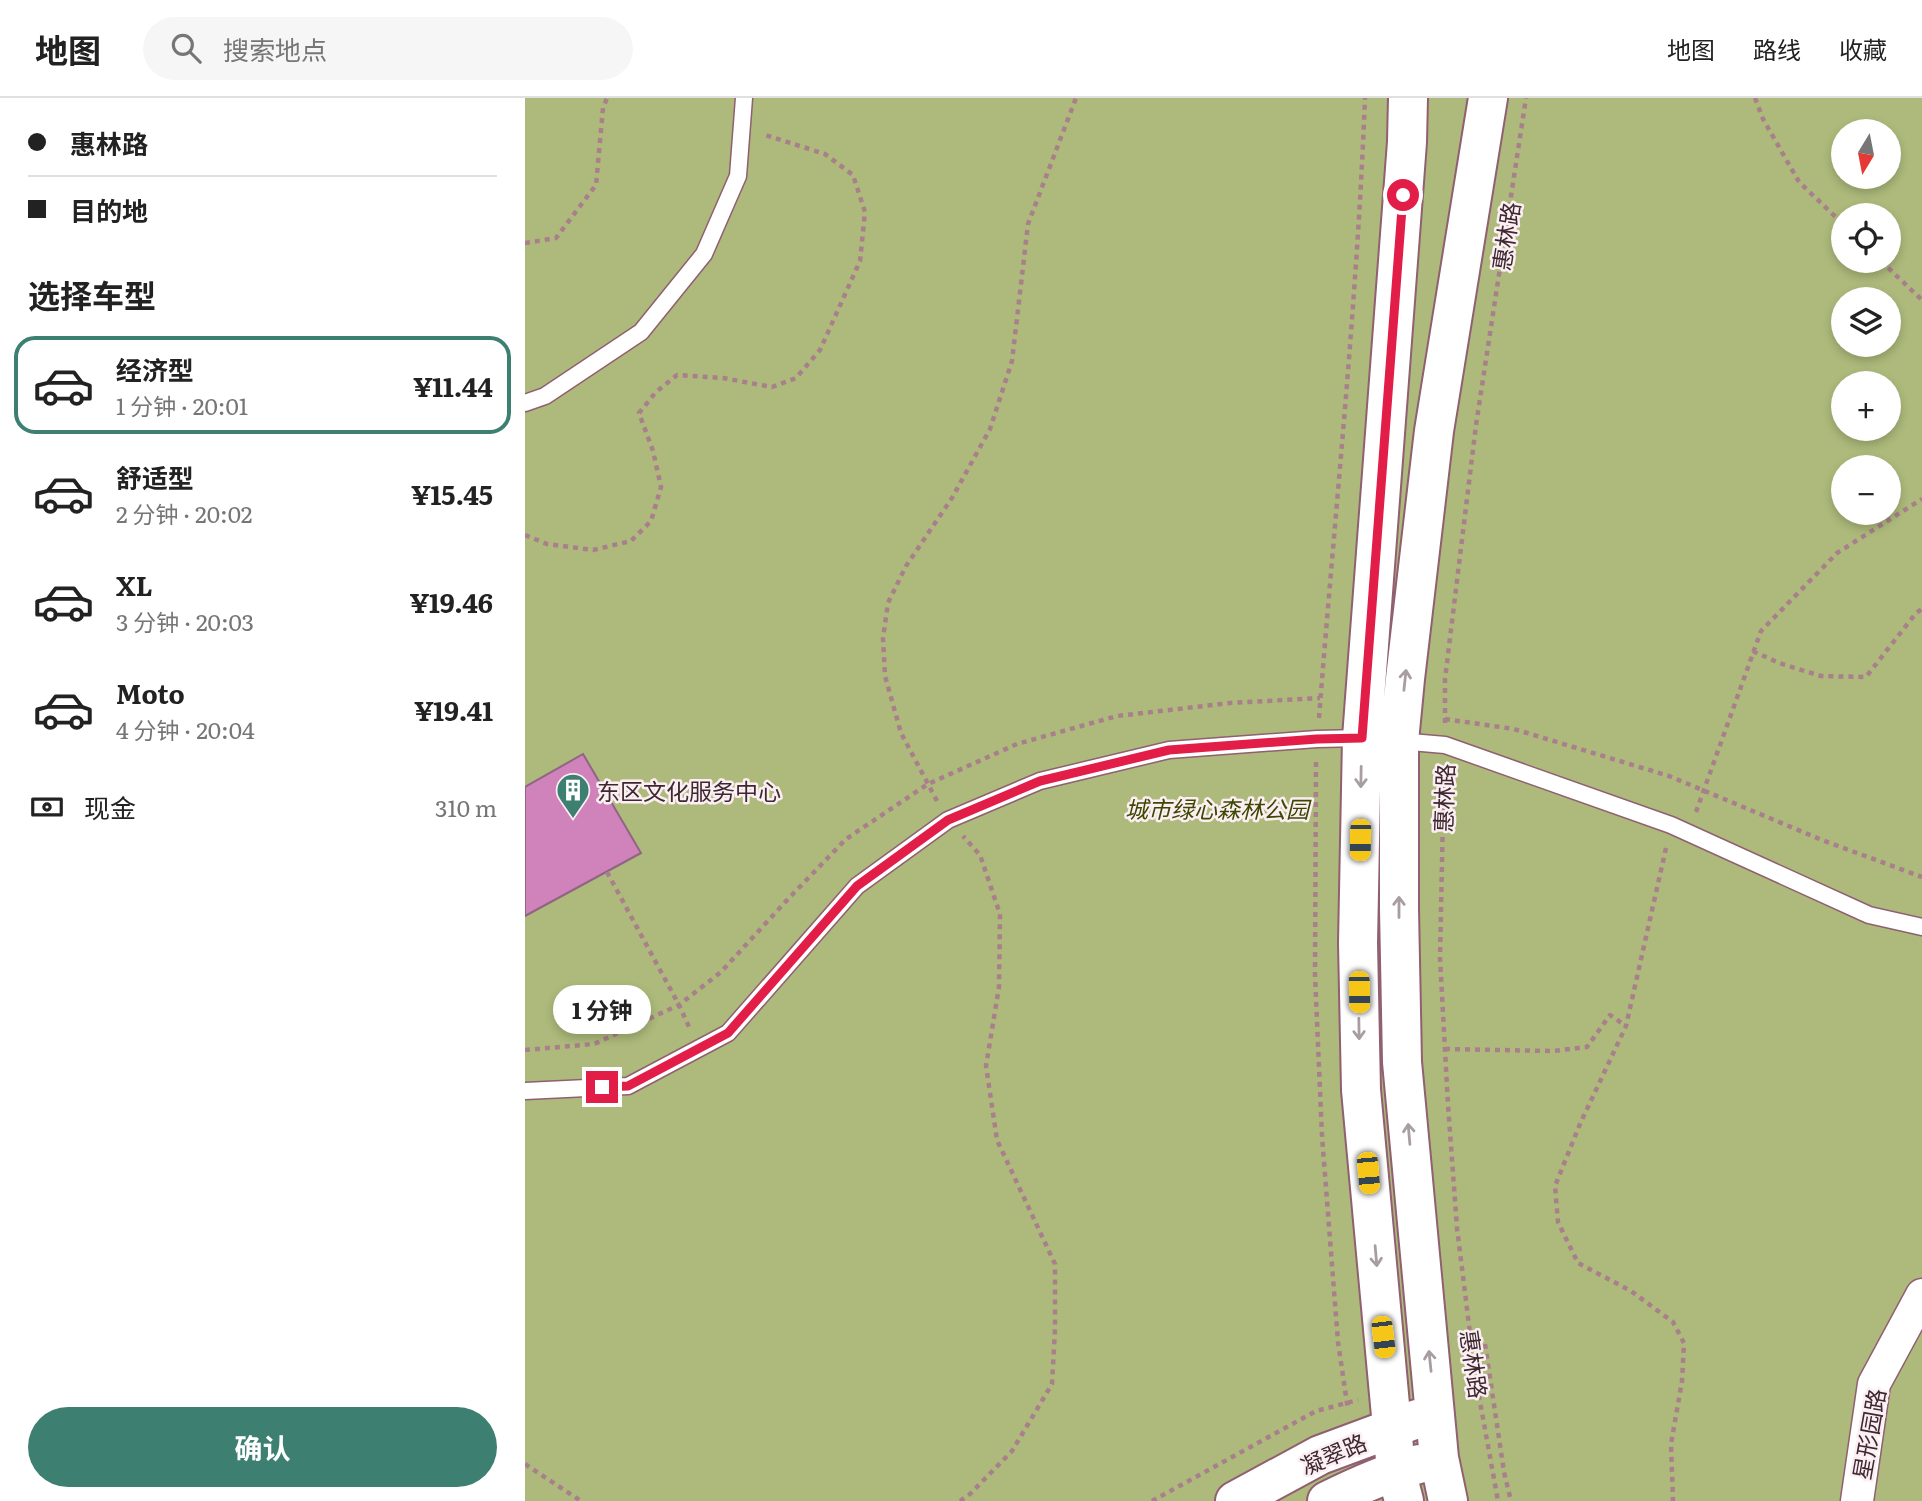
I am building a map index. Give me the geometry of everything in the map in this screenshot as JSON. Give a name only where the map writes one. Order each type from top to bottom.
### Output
[{"type":"main road","points":[[1400,1486],[1361,1090],[1358,943],[1362,738],[1407,142],[1408,98]]},
{"type":"main road","name":"惠林路","points":[[1448,1501],[1439,1458],[1402,1062],[1399,741],[1434,431],[1487,98]]},
{"type":"main road","name":"凝翠路","points":[[1235,1501],[1320,1455],[1435,1412]]},
{"type":"main road","name":"凝翠路","points":[[1327,1501],[1400,1486],[1439,1458]]},
{"type":"street","name":"星形园路","points":[[1857,1501],[1874,1384],[1922,1294]]},
{"type":"lane","points":[[525,403],[545,396],[642,332],[704,254],[738,176],[744,98]]},
{"type":"lane","points":[[525,1091],[628,1086],[728,1033],[857,886],[948,820],[1040,781],[1169,750],[1362,738]]},
{"type":"lane","points":[[1399,741],[1445,745],[1671,825],[1870,915],[1922,927]]},
{"type":"path","points":[[525,243],[556,238],[596,185],[603,108],[607,98]]},
{"type":"path","name":"惠林路","points":[[1498,1501],[1475,1374],[1457,1227],[1440,958],[1442,800],[1445,679],[1476,425],[1527,98]]},
{"type":"path","points":[[1755,98],[1763,119],[1799,182],[1831,213]]},
{"type":"path","points":[[525,535],[547,544],[593,550],[631,541],[651,521],[661,486],[653,451],[639,412],[656,392],[677,375],[723,378],[772,387],[796,378],[820,350],[860,261],[865,212],[853,175],[825,154],[742,127]]},
{"type":"path","points":[[1894,273],[1922,300]]},
{"type":"path","points":[[1689,833],[1761,631],[1837,552],[1922,499]]},
{"type":"path","points":[[1753,651],[1779,663],[1821,676],[1866,677],[1922,609]]},
{"type":"path","points":[[1445,719],[1514,729],[1669,776],[1822,840],[1922,877]]},
{"type":"path","points":[[1671,825],[1626,1026],[1580,1124],[1555,1186],[1558,1222],[1578,1263],[1631,1291],[1673,1322],[1684,1343],[1682,1381],[1671,1444],[1673,1501]]},
{"type":"path","points":[[607,872],[679,1005],[699,1048]]},
{"type":"path","points":[[1445,1049],[1553,1051],[1587,1047],[1609,1015],[1626,1026]]},
{"type":"path","points":[[1485,1344],[1504,1472],[1511,1501]]},
{"type":"path","points":[[525,1464],[581,1501]]},
{"type":"green space","name":"城市绿心森林公园","points":[[525,98],[1922,98],[1922,1501],[525,1501]]},
{"type":"building","name":"东区文化服务中心","points":[[583,754],[641,853],[525,916],[525,787]]},
{"type":"place","name":"东区文化服务中心","points":[[573,820]]},
{"type":"route","points":[[602,1087],[628,1086],[728,1033],[857,886],[948,820],[1040,781],[1169,750],[1362,738],[1403,195]]}]
